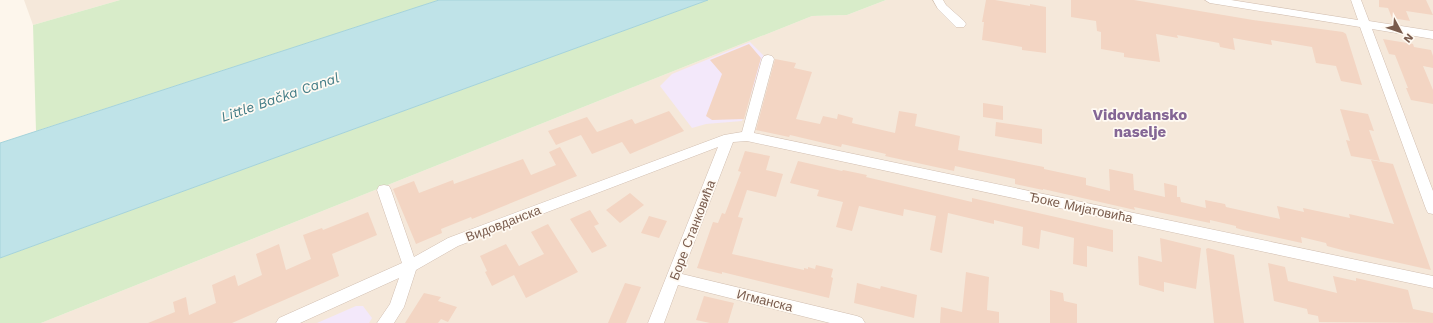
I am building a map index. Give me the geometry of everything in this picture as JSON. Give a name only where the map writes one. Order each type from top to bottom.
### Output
[{"type":"street","points":[[938,0],[942,7],[960,24]]},
{"type":"street","points":[[1210,0],[1433,35]]},
{"type":"street","points":[[1356,0],[1433,209]]},
{"type":"street","points":[[747,136],[768,59]]},
{"type":"street","name":"Ђоке Мијатовића","points":[[728,138],[747,136],[1433,282]]},
{"type":"street","name":"Видовданска","points":[[284,323],[410,266],[453,242],[728,138]]},
{"type":"street","name":"Боре Станковића","points":[[656,323],[728,138]]},
{"type":"street","points":[[384,190],[410,266],[396,307],[385,323]]},
{"type":"street","name":"Игманска","points":[[674,278],[857,323]]},
{"type":"shaded area","points":[[24,0],[120,0],[33,25]]},
{"type":"shaded area","points":[[886,0],[1433,0],[1433,323],[41,323],[812,16],[847,15]]},
{"type":"shaded area","points":[[750,42],[764,56],[742,121],[706,124],[692,128],[660,86],[672,74]]},
{"type":"shaded area","points":[[356,306],[363,306],[372,318],[369,323],[317,323]]},
{"type":"green space","points":[[120,0],[439,0],[36,131],[33,25]]},
{"type":"green space","points":[[708,0],[886,0],[847,15],[812,16],[41,323],[0,323],[0,258]]},
{"type":"water","name":"Little Bačka Canal","points":[[439,0],[708,0],[0,258],[0,143]]},
{"type":"building","points":[[986,0],[1046,7],[1046,53],[1022,50],[1022,47],[982,40],[984,22],[982,22]]},
{"type":"building","points":[[1071,0],[1134,0],[1253,20],[1343,32],[1346,34],[1362,85],[1341,81],[1336,66],[1316,63],[1312,47],[1271,40],[1272,45],[1233,38],[1235,50],[1220,47],[1219,43],[1177,35],[1178,38],[1156,34],[1160,62],[1124,57],[1124,53],[1101,49],[1101,32],[1097,31],[1096,21],[1071,17]]},
{"type":"building","points":[[1379,0],[1426,0],[1433,15],[1406,11],[1410,21],[1392,18],[1388,8],[1379,7]]},
{"type":"building","points":[[1383,39],[1413,44],[1414,47],[1431,50],[1433,56],[1433,68],[1423,66],[1433,90],[1433,104],[1411,100],[1395,55],[1389,54]]},
{"type":"building","points":[[749,44],[761,58],[744,119],[712,120],[706,116],[722,74],[710,60]]},
{"type":"building","points":[[775,59],[796,63],[794,68],[812,72],[796,119],[820,124],[823,116],[837,119],[838,114],[853,118],[852,123],[895,133],[899,111],[917,114],[915,126],[960,136],[958,150],[1044,167],[1044,169],[1086,178],[1086,185],[1110,191],[1109,169],[1133,174],[1134,190],[1165,197],[1164,183],[1177,186],[1177,197],[1180,197],[1181,202],[1206,208],[1205,200],[1225,204],[1226,207],[1280,219],[1277,206],[1304,212],[1303,208],[1350,218],[1349,214],[1394,224],[1371,160],[1393,164],[1431,270],[1346,251],[1327,246],[1326,243],[1301,237],[1302,243],[1243,230],[1236,228],[1236,226],[1210,220],[1210,223],[1134,207],[1135,210],[1015,184],[1015,179],[955,166],[954,171],[885,156],[886,154],[842,144],[841,147],[790,135],[789,137],[756,130]]},
{"type":"building","points":[[983,103],[1003,106],[1003,120],[983,117]]},
{"type":"building","points":[[1340,109],[1368,114],[1374,131],[1369,130],[1380,161],[1351,156],[1346,140],[1350,141]]},
{"type":"building","points":[[669,111],[684,131],[630,154],[622,142],[592,154],[581,135],[556,145],[548,131],[587,117],[597,132],[632,119],[635,124]]},
{"type":"building","points":[[996,122],[1042,129],[1042,144],[995,136]]},
{"type":"building","points":[[560,147],[577,176],[472,219],[471,217],[441,229],[442,233],[416,244],[393,189],[414,181],[419,193],[453,180],[454,184],[523,159],[531,175],[556,165],[549,152]]},
{"type":"building","points":[[745,151],[770,156],[766,170],[783,174],[776,197],[747,190],[738,217],[743,218],[732,254],[804,270],[804,268],[808,269],[808,267],[815,269],[816,265],[833,269],[831,277],[833,278],[829,298],[722,272],[722,274],[697,268],[713,222],[718,223],[722,213],[725,214],[741,172],[738,171]]},
{"type":"building","points":[[798,161],[867,175],[866,177],[972,202],[972,198],[1113,230],[1113,252],[1087,246],[1087,267],[1073,264],[1074,238],[1041,230],[1039,249],[1022,245],[1023,227],[994,220],[994,224],[948,213],[942,253],[930,250],[936,216],[904,209],[903,216],[859,206],[852,231],[836,227],[843,202],[817,196],[819,190],[790,183]]},
{"type":"building","points":[[630,193],[644,205],[620,223],[606,210]]},
{"type":"building","points":[[590,210],[599,224],[594,226],[607,246],[592,253],[570,219]]},
{"type":"building","points":[[368,212],[377,235],[332,254],[339,276],[232,323],[148,323],[175,312],[173,302],[186,297],[189,315],[216,303],[212,285],[235,275],[238,286],[262,275],[256,254],[279,244],[286,270],[311,259],[303,235],[322,228],[323,230]]},
{"type":"building","points":[[649,216],[667,221],[659,238],[641,233]]},
{"type":"building","points":[[548,224],[578,272],[526,298],[514,275],[492,286],[485,272],[487,271],[480,256],[506,244],[519,266],[544,254],[531,232]]},
{"type":"building","points":[[1160,238],[1201,248],[1196,289],[1164,282],[1164,292],[1139,285],[1138,256],[1162,262]]},
{"type":"building","points":[[1208,248],[1234,255],[1244,323],[1214,323],[1206,249]]},
{"type":"building","points":[[1268,263],[1285,267],[1288,281],[1337,293],[1333,276],[1356,281],[1356,278],[1408,290],[1413,309],[1433,313],[1433,323],[1319,322],[1318,316],[1308,314],[1307,309],[1274,301]]},
{"type":"building","points":[[966,272],[989,277],[987,310],[999,312],[999,323],[940,323],[941,307],[962,312]]},
{"type":"building","points":[[625,283],[641,287],[626,323],[608,323]]},
{"type":"building","points":[[857,283],[880,289],[881,286],[917,295],[914,318],[854,303]]},
{"type":"building","points":[[1050,290],[1063,293],[1064,301],[1077,304],[1077,323],[1050,323]]},
{"type":"building","points":[[424,293],[441,297],[438,301],[457,307],[448,322],[441,319],[438,323],[405,323]]},
{"type":"building","points":[[704,296],[734,303],[728,323],[710,323],[696,320]]},
{"type":"district","name":"Vidovdansko naselje","points":[[1140,124]]}]
